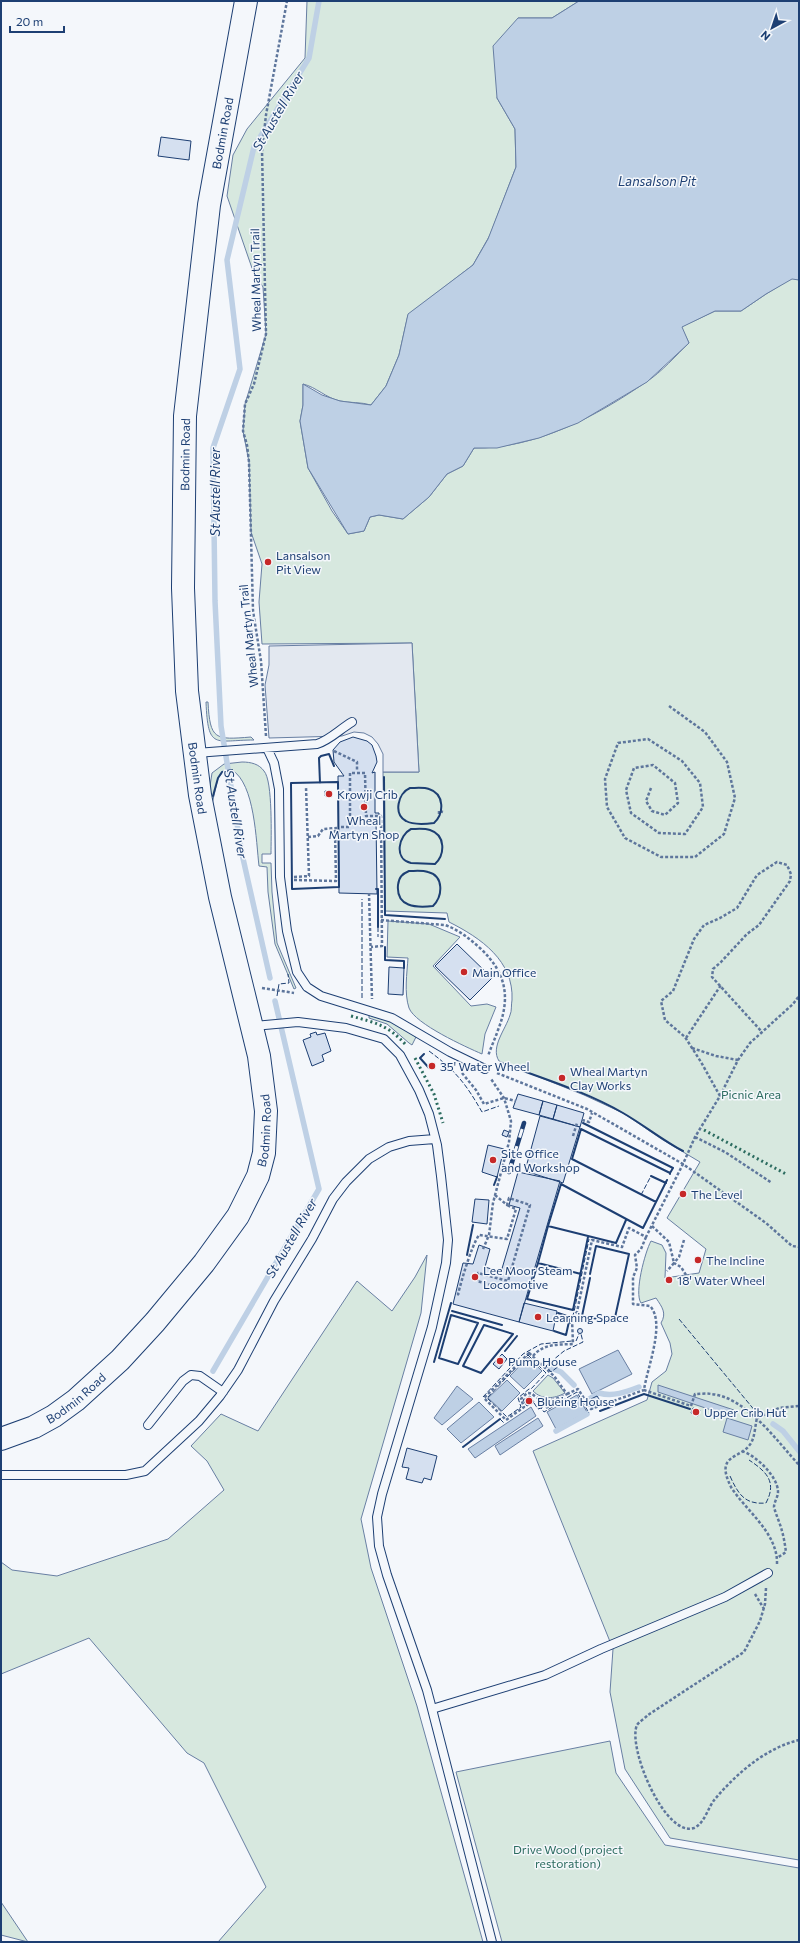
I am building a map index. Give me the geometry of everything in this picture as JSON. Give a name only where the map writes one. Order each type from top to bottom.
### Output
[{"type":"main road","name":"Bodmin Road","points":[[1,1439],[34,1427],[54,1416],[96,1383],[155,1322],[204,1263],[238,1216],[258,1176],[264,1153],[266,1133],[261,1026],[242,985],[208,841],[201,752],[184,641],[183,588],[185,416],[209,205],[246,1]]},
{"type":"lane","points":[[201,752],[317,744],[328,741],[338,731],[352,722]]},
{"type":"lane","points":[[267,748],[274,763],[279,789],[280,879],[287,932],[298,972],[307,987],[321,996],[392,1018],[443,1048],[485,1069]]},
{"type":"lane","points":[[261,1026],[298,1022],[346,1028],[384,1039],[400,1055],[418,1090],[428,1114],[435,1139],[448,1240],[446,1263],[432,1327],[382,1494],[377,1518],[379,1546],[387,1575],[427,1690],[492,1942]]},
{"type":"lane","points":[[1,1474],[126,1475],[145,1471],[198,1421],[238,1370],[274,1301],[312,1239],[333,1199],[346,1182],[370,1159],[389,1147],[408,1141],[435,1139]]},
{"type":"lane","points":[[148,1425],[183,1381],[190,1375],[200,1376],[222,1392]]},
{"type":"lane","points":[[432,1709],[545,1675],[601,1649],[725,1597],[768,1573]]},
{"type":"path","name":"Wheal Martyn Trail","points":[[267,748],[261,661],[253,611],[248,445],[243,431],[245,404],[254,384],[266,334],[262,151],[266,115],[287,1]]},
{"type":"path","points":[[651,788],[646,801],[652,811],[665,815],[678,802],[675,783],[653,765],[634,768],[626,790],[631,813],[659,833],[685,834],[703,807],[700,782],[682,761],[648,738],[618,743],[605,779],[607,807],[625,838],[661,857],[695,857],[724,834],[735,798],[727,762],[705,732],[669,706]]},
{"type":"path","points":[[334,750],[357,762],[358,770]]},
{"type":"path","points":[[341,827],[350,828],[350,773],[365,773],[366,816],[381,816],[382,946],[371,947]]},
{"type":"path","points":[[294,879],[294,876],[309,876],[306,786]]},
{"type":"path","points":[[438,814],[439,811],[443,812]]},
{"type":"path","points":[[280,879],[294,879],[294,881],[336,880],[336,829],[323,829],[318,836],[308,837]]},
{"type":"path","points":[[720,1096],[686,1038],[665,1020],[661,1001],[673,990],[694,939],[704,925],[737,908],[757,875],[777,862],[782,863],[790,870],[790,881],[759,925],[747,934],[713,969],[712,977],[762,1032]]},
{"type":"path","points":[[369,894],[372,1012]]},
{"type":"path","points":[[381,920],[440,925],[452,928],[466,936],[496,965],[504,984],[504,1010],[485,1069]]},
{"type":"path","points":[[242,985],[321,996]]},
{"type":"path","points":[[686,1038],[720,985]]},
{"type":"path","points":[[644,1390],[654,1344],[657,1319],[655,1311],[650,1306],[634,1304],[633,1277],[637,1268],[634,1255],[641,1249],[695,1137],[720,1096],[738,1060],[750,1043],[793,1004],[799,996]]},
{"type":"path","points":[[443,1048],[440,1054],[461,1072],[476,1090],[484,1104],[504,1098],[516,1101]]},
{"type":"path","points":[[692,1048],[721,1058],[738,1060]]},
{"type":"path","points":[[483,1250],[489,1235],[495,1195],[509,1142],[511,1121],[504,1098],[485,1069]]},
{"type":"path","points":[[485,1069],[592,1113],[683,1164],[766,1223],[792,1246],[799,1247]]},
{"type":"path","points":[[582,1120],[589,1122],[592,1113]]},
{"type":"path","points":[[574,1136],[577,1123]]},
{"type":"path","points":[[695,1137],[725,1152],[772,1183]]},
{"type":"path","points":[[459,1295],[462,1277],[475,1240],[479,1235],[489,1235],[507,1239],[516,1209],[507,1205],[495,1195]]},
{"type":"path","points":[[499,1287],[476,1281],[478,1273],[508,1281],[530,1206],[509,1198],[507,1205]]},
{"type":"path","points":[[652,1226],[669,1242],[674,1263],[681,1267],[686,1275]]},
{"type":"path","points":[[533,1356],[539,1349],[552,1345],[574,1344],[572,1319],[577,1312],[592,1240],[622,1247],[629,1228],[646,1237]]},
{"type":"path","points":[[667,1271],[679,1258],[684,1240]]},
{"type":"path","points":[[557,1400],[540,1398],[531,1393],[527,1393],[521,1399],[524,1407],[506,1420],[484,1398],[526,1354],[529,1353],[554,1376],[568,1394]]},
{"type":"path","points":[[546,1408],[557,1400],[578,1389],[591,1409],[644,1390],[691,1406],[695,1394],[711,1394],[726,1399],[757,1418],[798,1464]]},
{"type":"path","points":[[757,1418],[779,1408],[799,1406]]},
{"type":"path","points":[[757,1418],[751,1443],[730,1459],[726,1466],[727,1479],[736,1495],[769,1537],[777,1558],[777,1567],[768,1573],[765,1604],[760,1621],[744,1652],[648,1715],[637,1725],[636,1732],[639,1760],[644,1773],[665,1813],[673,1822],[683,1828],[693,1828],[702,1821],[714,1800],[756,1761],[767,1753],[799,1740]]},
{"type":"path","points":[[742,1451],[750,1454],[757,1460],[774,1480],[777,1487],[778,1493],[774,1505],[783,1533],[786,1552],[777,1558]]},
{"type":"green space","name":"Picnic Area","points":[[307,1],[579,1],[552,18],[518,18],[497,98],[515,129],[516,167],[490,235],[473,265],[408,315],[399,355],[386,386],[371,405],[335,400],[303,384],[303,405],[300,421],[308,468],[332,511],[348,534],[364,531],[370,517],[379,515],[403,519],[429,497],[447,474],[463,466],[474,448],[497,447],[542,437],[586,418],[627,395],[658,373],[689,343],[681,327],[715,311],[741,311],[792,278],[799,280],[799,1860],[670,1838],[625,1769],[610,1692],[613,1649],[533,1451],[647,1400],[652,1382],[666,1371],[672,1354],[670,1343],[661,1323],[664,1316],[663,1310],[656,1298],[641,1303],[639,1298],[643,1263],[651,1241],[662,1245],[666,1253],[665,1278],[699,1273],[706,1249],[667,1218],[700,1162],[663,1140],[623,1113],[584,1095],[499,1061],[496,1050],[497,1044],[511,1013],[512,1000],[508,974],[501,962],[484,943],[473,935],[449,922],[447,913],[385,911],[383,772],[419,772],[412,643],[262,644],[259,602],[262,564],[251,532],[249,462],[243,431],[245,404],[266,334],[263,287],[253,271],[227,196],[233,155],[247,129],[305,58]]},
{"type":"green space","points":[[206,702],[208,702],[210,724],[213,731],[217,735],[229,738],[251,737],[254,740],[222,741],[212,736],[207,718]]},
{"type":"green space","points":[[242,762],[257,765],[264,771],[267,777],[271,810],[271,854],[262,854],[262,863],[271,863],[277,943],[296,988],[294,989],[275,944],[268,892],[267,867],[259,866],[250,800],[246,787],[240,777],[232,770],[223,772],[218,778],[212,804],[210,786],[212,773],[224,764]]},
{"type":"green space","points":[[388,921],[429,924],[460,937],[433,966],[471,1006],[487,1004],[496,1007],[485,1034],[482,1054],[431,1028],[413,1014],[407,1002],[406,983],[408,958],[387,957]]},
{"type":"green space","points":[[373,1014],[389,1019],[416,1037],[412,1045],[387,1024],[369,1018],[369,1016]]},
{"type":"green space","points":[[427,1255],[421,1313],[361,1519],[371,1568],[417,1706],[483,1942],[218,1942],[266,1887],[204,1763],[187,1753],[89,1638],[1,1674],[1,1562],[12,1570],[57,1576],[168,1539],[224,1490],[207,1461],[191,1446],[221,1414],[258,1431],[357,1281],[392,1311],[415,1277]]},
{"type":"green space","points":[[548,1375],[553,1378],[565,1393],[548,1398],[540,1396],[533,1391]]},
{"type":"green space","name":"Drive Wood (project restoration)","points":[[610,1741],[616,1773],[665,1845],[799,1868],[799,1942],[502,1942],[456,1772]]},
{"type":"green space","points":[[1,1902],[28,1942],[1,1935]]},
{"type":"shaded area","points":[[412,643],[419,772],[383,772],[383,754],[378,744],[372,737],[364,733],[354,732],[342,736],[269,738],[265,685],[269,665],[269,646]]},
{"type":"water","name":"Lansalson Pit","points":[[579,1],[799,1],[799,280],[792,279],[741,311],[715,311],[682,327],[689,343],[647,382],[578,423],[539,438],[497,448],[474,448],[463,466],[447,474],[429,497],[403,519],[379,515],[370,517],[364,531],[348,534],[308,468],[300,421],[303,405],[303,384],[322,395],[340,401],[371,405],[386,386],[399,355],[408,314],[473,265],[488,239],[516,167],[515,129],[497,98],[493,46],[518,18],[552,18]]},
{"type":"water","points":[[618,1350],[632,1374],[592,1394],[579,1369]]},
{"type":"water","points":[[528,1357],[542,1371],[524,1389],[510,1376]]},
{"type":"water","points":[[507,1380],[520,1393],[502,1411],[488,1398]]},
{"type":"water","points":[[658,1385],[734,1410],[732,1417],[658,1392]]},
{"type":"water","points":[[457,1386],[473,1399],[442,1425],[434,1418]]},
{"type":"water","points":[[577,1395],[587,1412],[556,1429],[547,1412]]},
{"type":"water","points":[[479,1402],[494,1417],[461,1443],[447,1429]]},
{"type":"water","points":[[531,1407],[536,1416],[475,1458],[468,1449]]},
{"type":"water","points":[[538,1418],[543,1426],[500,1455],[495,1446]]},
{"type":"water","points":[[727,1418],[752,1426],[748,1440],[723,1432]]},
{"type":"building","points":[[161,137],[191,141],[189,160],[158,156]]},
{"type":"building","points":[[353,737],[367,741],[372,745],[377,762],[372,773],[375,772],[375,813],[379,813],[379,819],[376,819],[377,894],[339,893],[338,776],[344,776],[334,762],[333,750],[340,742]]},
{"type":"building","name":"Krowji Crib","points":[[325,791],[332,792],[332,796],[325,796]]},
{"type":"building","name":"Main Office","points":[[457,944],[492,978],[470,1000],[435,966]]},
{"type":"building","points":[[389,967],[404,968],[403,995],[388,994]]},
{"type":"building","points":[[316,1032],[317,1035],[325,1033],[331,1051],[322,1055],[324,1061],[312,1066],[303,1040],[311,1037],[310,1034]]},
{"type":"building","points":[[518,1094],[543,1101],[539,1115],[513,1108]]},
{"type":"building","points":[[543,1101],[557,1105],[553,1119],[539,1115]]},
{"type":"building","points":[[557,1105],[584,1113],[580,1127],[553,1119]]},
{"type":"building","points":[[540,1116],[580,1127],[563,1183],[525,1171]]},
{"type":"building","points":[[504,1130],[509,1132],[507,1137],[502,1135]]},
{"type":"building","name":"Site Office and Workshop","points":[[488,1145],[504,1149],[497,1177],[482,1172]]},
{"type":"building","points":[[518,1172],[560,1181],[519,1322],[453,1304],[463,1263],[473,1264],[479,1245],[490,1249],[485,1267],[501,1272],[520,1208],[509,1205]]},
{"type":"building","points":[[475,1199],[489,1200],[487,1224],[472,1222]]},
{"type":"building","name":"Learning Space","points":[[524,1303],[557,1311],[553,1331],[519,1322]]},
{"type":"building","points":[[580,1328],[583,1331],[580,1334],[577,1331]]},
{"type":"building","name":"Pump House","points":[[502,1354],[507,1359],[499,1369],[493,1364]]},
{"type":"building","name":"Blueing House","points":[[530,1396],[534,1402],[527,1406],[523,1400]]},
{"type":"building","points":[[597,1396],[601,1402],[595,1406],[591,1399]]},
{"type":"building","name":"Upper Crib Hut","points":[[693,1408],[700,1410],[698,1416],[691,1413]]},
{"type":"building","points":[[407,1448],[437,1456],[431,1480],[424,1478],[422,1483],[406,1479],[409,1468],[402,1467]]},
{"type":"waterway","name":"St Austell River","points":[[270,978],[242,854],[221,726],[215,601],[213,448],[240,369],[227,260],[254,147],[309,58],[319,1]]},
{"type":"waterway","name":"St Austell River","points":[[213,1371],[319,1189],[275,1001]]},
{"type":"waterway","points":[[551,1368],[561,1372],[574,1385]]},
{"type":"waterway","points":[[593,1406],[589,1399],[599,1393],[614,1394],[639,1387]]},
{"type":"waterway","points":[[556,1431],[587,1414]]},
{"type":"waterway","points":[[773,1424],[783,1431],[799,1451]]},
{"type":"railway","points":[[509,1172],[524,1123]]},
{"type":"hedge","points":[[351,1016],[387,1029],[406,1045]]},
{"type":"hedge","points":[[415,1058],[434,1094],[443,1123]]},
{"type":"hedge","points":[[704,1130],[786,1174]]},
{"type":"fence","points":[[362,899],[362,998]]},
{"type":"fence","points":[[378,927],[378,937]]},
{"type":"fence","points":[[277,996],[279,984],[289,983],[288,974]]},
{"type":"fence","points":[[429,1051],[460,1078],[482,1112],[499,1106]]},
{"type":"fence","points":[[641,1195],[651,1176]]},
{"type":"fence","points":[[570,1324],[574,1312],[589,1239]]},
{"type":"fence","points":[[679,1319],[756,1412]]},
{"type":"fence","points":[[576,1341],[579,1334]]},
{"type":"fence","points":[[563,1363],[551,1372],[546,1366],[564,1351],[583,1342],[581,1334]]},
{"type":"fence","points":[[483,1397],[523,1354],[541,1344],[572,1341]]},
{"type":"fence","points":[[528,1355],[546,1373],[531,1389],[518,1398],[521,1407],[507,1417],[487,1398],[528,1355]]},
{"type":"fence","points":[[564,1402],[563,1400],[577,1392],[589,1413]]},
{"type":"fence","points":[[550,1402],[541,1408],[544,1412],[561,1402],[562,1404]]},
{"type":"fence","points":[[534,1403],[538,1409],[541,1408]]},
{"type":"fence","points":[[500,1419],[504,1423]]},
{"type":"fence","points":[[730,1476],[739,1493],[743,1497],[753,1502],[766,1503],[771,1489],[770,1483],[765,1473],[749,1460]]},
{"type":"wall","points":[[320,783],[319,758],[329,754],[334,766]]},
{"type":"wall","points":[[213,796],[218,778],[222,772],[232,770]]},
{"type":"wall","points":[[384,777],[385,915],[445,919]]},
{"type":"wall","points":[[338,782],[339,887],[292,889],[291,783],[338,782]]},
{"type":"wall","points":[[410,788],[427,788],[438,795],[441,810],[440,815],[434,823],[412,823],[406,821],[399,814],[398,809],[402,794],[410,788]]},
{"type":"wall","points":[[411,829],[428,829],[439,836],[442,851],[441,856],[435,864],[411,863],[405,861],[402,857],[400,852],[401,841],[403,836],[411,829]]},
{"type":"wall","points":[[409,871],[426,871],[433,874],[437,878],[440,892],[439,897],[433,906],[414,906],[404,902],[400,898],[398,892],[399,880],[409,871]]},
{"type":"wall","points":[[376,889],[378,889],[378,927]]},
{"type":"wall","points":[[385,947],[385,960],[404,961],[404,968]]},
{"type":"wall","points":[[424,1054],[420,1058],[429,1068]]},
{"type":"wall","points":[[504,1064],[565,1086],[609,1105],[683,1151]]},
{"type":"wall","points":[[583,1123],[673,1168],[670,1173]]},
{"type":"wall","points":[[656,1202],[572,1159],[581,1129],[670,1174]]},
{"type":"wall","points":[[651,1176],[666,1183]]},
{"type":"wall","points":[[494,1185],[497,1177]]},
{"type":"wall","points":[[548,1226],[561,1184],[643,1228],[667,1180]]},
{"type":"wall","points":[[538,1263],[548,1226],[616,1243],[626,1220]]},
{"type":"wall","points":[[467,1255],[473,1225]]},
{"type":"wall","points":[[581,1274],[538,1263],[527,1299],[573,1310],[588,1237]]},
{"type":"wall","points":[[590,1274],[596,1246],[629,1254],[614,1322],[582,1316],[590,1278]]},
{"type":"wall","points":[[434,1362],[451,1303]]},
{"type":"wall","points":[[452,1311],[502,1325]]},
{"type":"wall","points":[[554,1331],[566,1335],[570,1317],[558,1313]]},
{"type":"wall","points":[[451,1315],[478,1323],[458,1364],[439,1358],[451,1315]]},
{"type":"wall","points":[[484,1325],[513,1334],[481,1373],[463,1366],[484,1325]]},
{"type":"wall","points":[[505,1351],[517,1336]]},
{"type":"wall","points":[[600,1411],[644,1394],[690,1409]]},
{"type":"wall","points":[[463,1447],[500,1419]]},
{"type":"place","name":"Lansalson Pit View","points":[[268,562]]},
{"type":"place","name":"Krowji Crib","points":[[329,794]]},
{"type":"place","name":"Wheal Martyn Shop","points":[[364,807]]},
{"type":"place","name":"Main Office","points":[[464,972]]},
{"type":"place","name":"35' Water Wheel","points":[[432,1066]]},
{"type":"place","name":"Wheal Martyn Clay Works","points":[[562,1078]]},
{"type":"place","name":"Site Office and Workshop","points":[[493,1160]]},
{"type":"place","name":"The Level","points":[[683,1194]]},
{"type":"place","name":"The Incline","points":[[698,1260]]},
{"type":"place","name":"Lee Moor Steam Locomotive","points":[[475,1277]]},
{"type":"place","name":"18' Water Wheel","points":[[669,1280]]},
{"type":"place","name":"Learning Space","points":[[538,1317]]},
{"type":"place","name":"Pump House","points":[[500,1361]]},
{"type":"place","name":"Blueing House","points":[[529,1401]]},
{"type":"place","name":"Upper Crib Hut","points":[[696,1412]]}]
